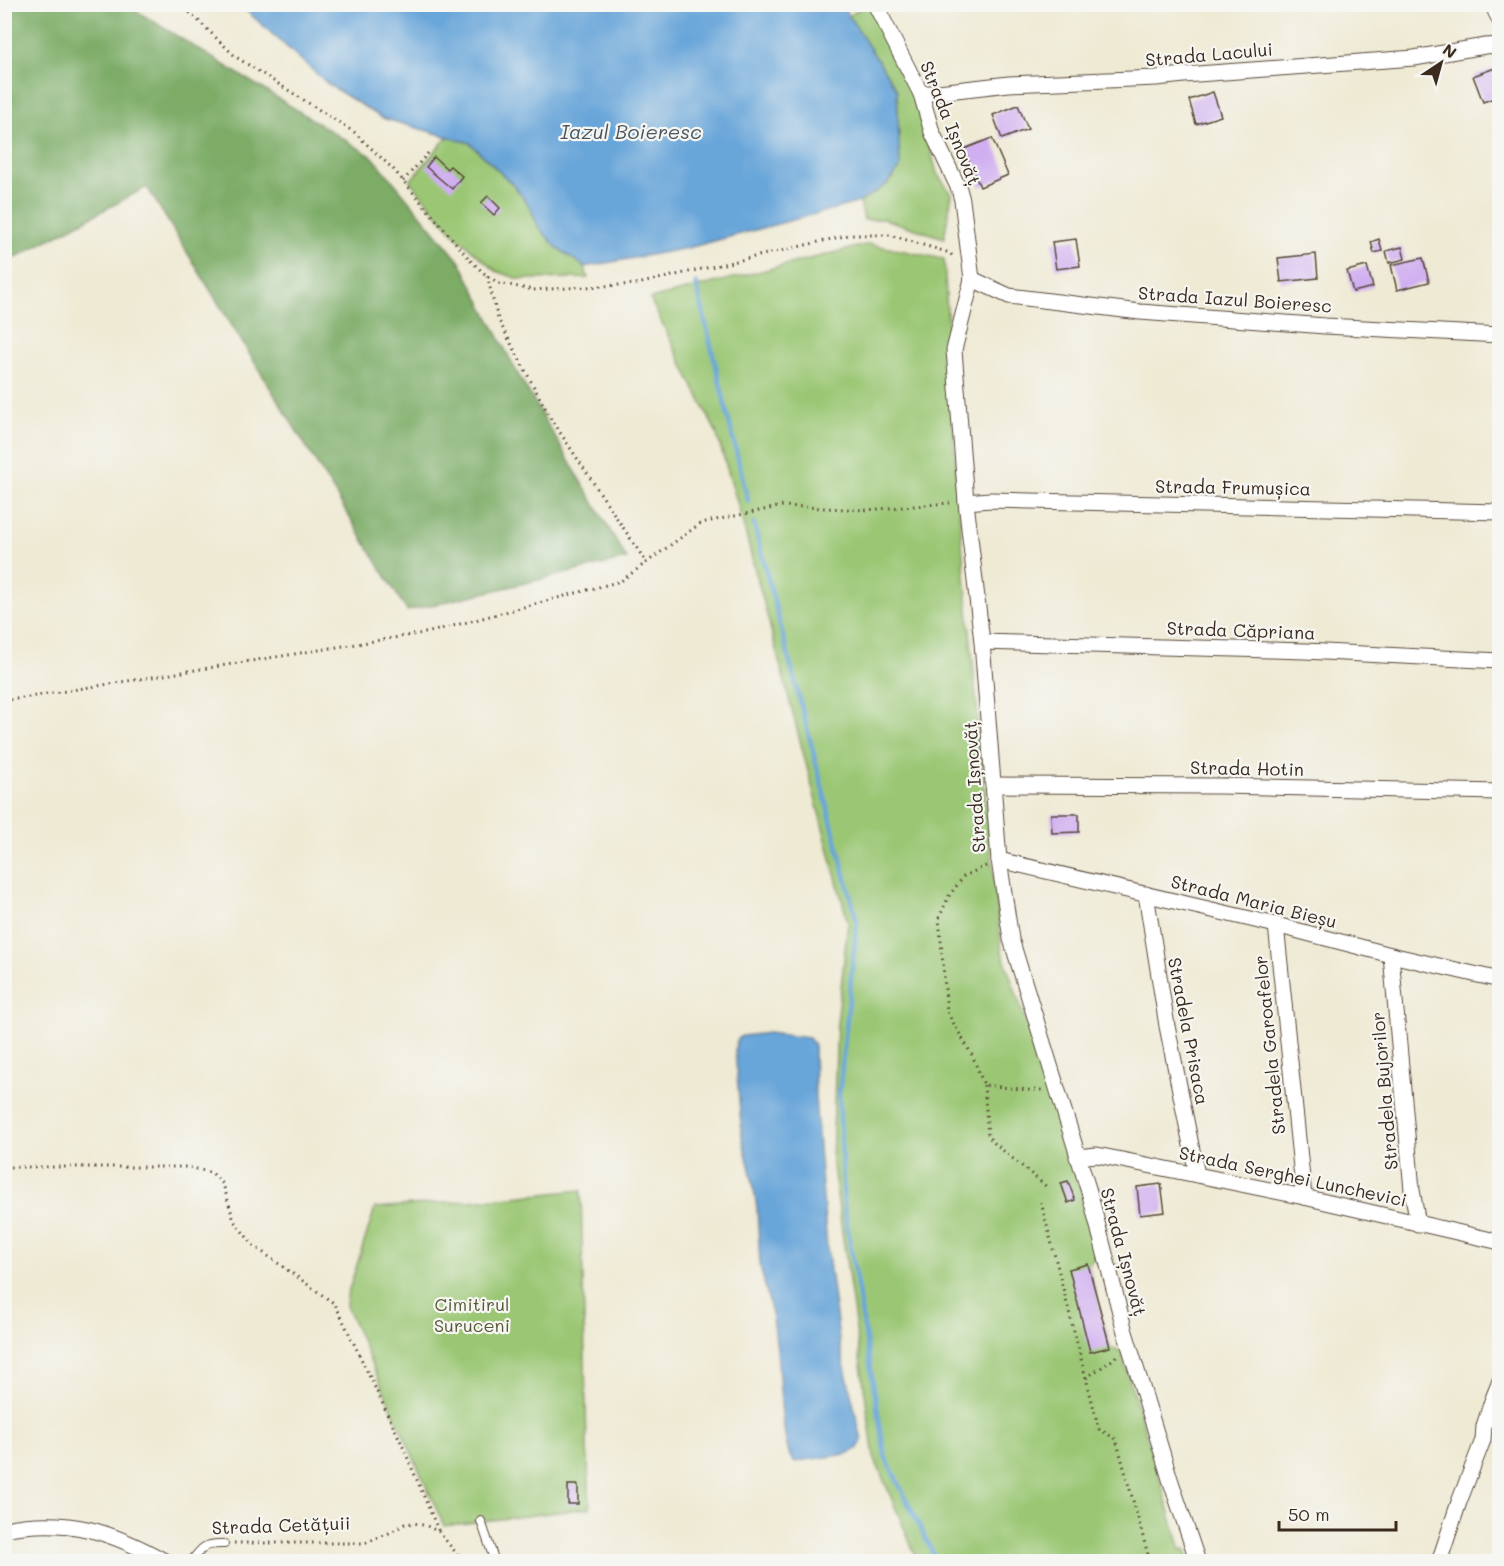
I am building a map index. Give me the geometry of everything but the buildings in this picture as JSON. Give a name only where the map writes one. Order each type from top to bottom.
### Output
[{"type":"street","name":"Strada Ișnovăț","points":[[875,4],[921,94],[932,132],[959,189],[972,279],[954,350],[966,502],[982,642],[999,860],[1011,939],[1090,1195],[1125,1332],[1198,1562]]},
{"type":"street","points":[[1492,4],[1500,21]]},
{"type":"street","name":"Strada Lacului","points":[[921,94],[1009,84],[1156,78],[1414,57],[1500,45]]},
{"type":"street","name":"Strada Iazul Boieresc","points":[[972,279],[1009,296],[1140,312],[1325,326],[1500,335]]},
{"type":"street","name":"Strada Frumușica","points":[[966,502],[990,500],[1500,512]]},
{"type":"street","name":"Strada Căpriana","points":[[982,642],[1305,651],[1500,661]]},
{"type":"street","name":"Strada Hotin","points":[[993,785],[1232,786],[1500,792]]},
{"type":"street","name":"Strada Maria Bieșu","points":[[999,860],[1500,980]]},
{"type":"street","name":"Stradela Prisaca","points":[[1146,894],[1167,1026],[1197,1174]]},
{"type":"street","name":"Stradela Garoafelor","points":[[1275,925],[1304,1197]]},
{"type":"street","name":"Stradela Bujorilor","points":[[1391,955],[1412,1190],[1418,1224]]},
{"type":"street","name":"Strada Serghei Lunchevici","points":[[1077,1157],[1097,1155],[1197,1174],[1500,1242]]},
{"type":"street","points":[[1439,1562],[1458,1502],[1482,1440],[1500,1380]]},
{"type":"street","points":[[4,1529],[29,1524],[74,1526],[119,1538],[166,1562]]},
{"type":"lane","points":[[480,1521],[495,1562]]},
{"type":"lane","name":"Strada Cetățuii","points":[[191,1562],[204,1547],[211,1543],[224,1544]]},
{"type":"path","points":[[181,4],[236,57],[354,132],[403,181],[471,261],[487,276],[499,283],[533,290],[637,284],[849,235],[890,235],[950,253],[972,279]]},
{"type":"path","points":[[403,181],[430,151]]},
{"type":"path","points":[[487,276],[498,319],[550,419],[646,562]]},
{"type":"path","points":[[4,701],[430,632],[621,581],[700,523],[783,506],[866,510],[966,502]]},
{"type":"path","points":[[999,860],[964,876],[949,896],[939,918],[947,1012],[972,1055],[984,1085],[988,1136],[1048,1188]]},
{"type":"path","points":[[984,1085],[1029,1090],[1057,1089]]},
{"type":"path","points":[[4,1167],[189,1167],[212,1173],[223,1184],[234,1221],[254,1246],[335,1304],[400,1440],[439,1532],[456,1553],[467,1562]]},
{"type":"path","points":[[1041,1202],[1100,1429],[1116,1439],[1150,1562]]},
{"type":"path","points":[[1086,1378],[1116,1358],[1125,1332]]},
{"type":"path","name":"Strada Cetățuii","points":[[224,1544],[365,1543],[405,1524],[414,1523],[439,1532]]},
{"type":"green space","points":[[4,5],[127,5],[373,157],[460,262],[519,376],[627,559],[407,611],[147,187],[9,261],[4,252]]},
{"type":"green space","points":[[865,5],[870,5],[919,104],[937,174],[952,194],[944,238],[884,219],[864,220],[860,202],[886,185],[900,168],[897,90],[849,16]]},
{"type":"green space","points":[[447,137],[470,143],[516,188],[531,209],[538,226],[556,247],[585,267],[588,278],[519,279],[496,271],[455,235],[410,181]]},
{"type":"green space","points":[[869,244],[944,259],[957,489],[1002,952],[1060,1121],[1100,1252],[1088,1265],[1110,1347],[1121,1351],[1181,1550],[1185,1549],[1190,1561],[918,1561],[874,1457],[832,1160],[837,1024],[848,923],[738,505],[716,432],[650,299]]},
{"type":"green space","name":"Cimitirul Suruceni","points":[[581,1190],[590,1508],[444,1526],[346,1306],[347,1296],[375,1208]]},
{"type":"water","name":"Iazul Boieresc","points":[[240,5],[844,5],[897,90],[900,168],[886,185],[860,202],[688,248],[585,267],[556,247],[538,226],[531,209],[516,188],[470,143],[382,118],[329,85]]},
{"type":"water","points":[[768,1033],[809,1038],[814,1045],[815,1097],[827,1247],[840,1346],[862,1441],[853,1452],[795,1462],[790,1456],[786,1442],[773,1318],[760,1266],[757,1208],[742,1137],[735,1050],[737,1040],[742,1036]]},
{"type":"waterway","points":[[696,283],[748,501]]},
{"type":"waterway","points":[[754,524],[857,921],[839,1095],[844,1206],[885,1456],[937,1562]]}]
